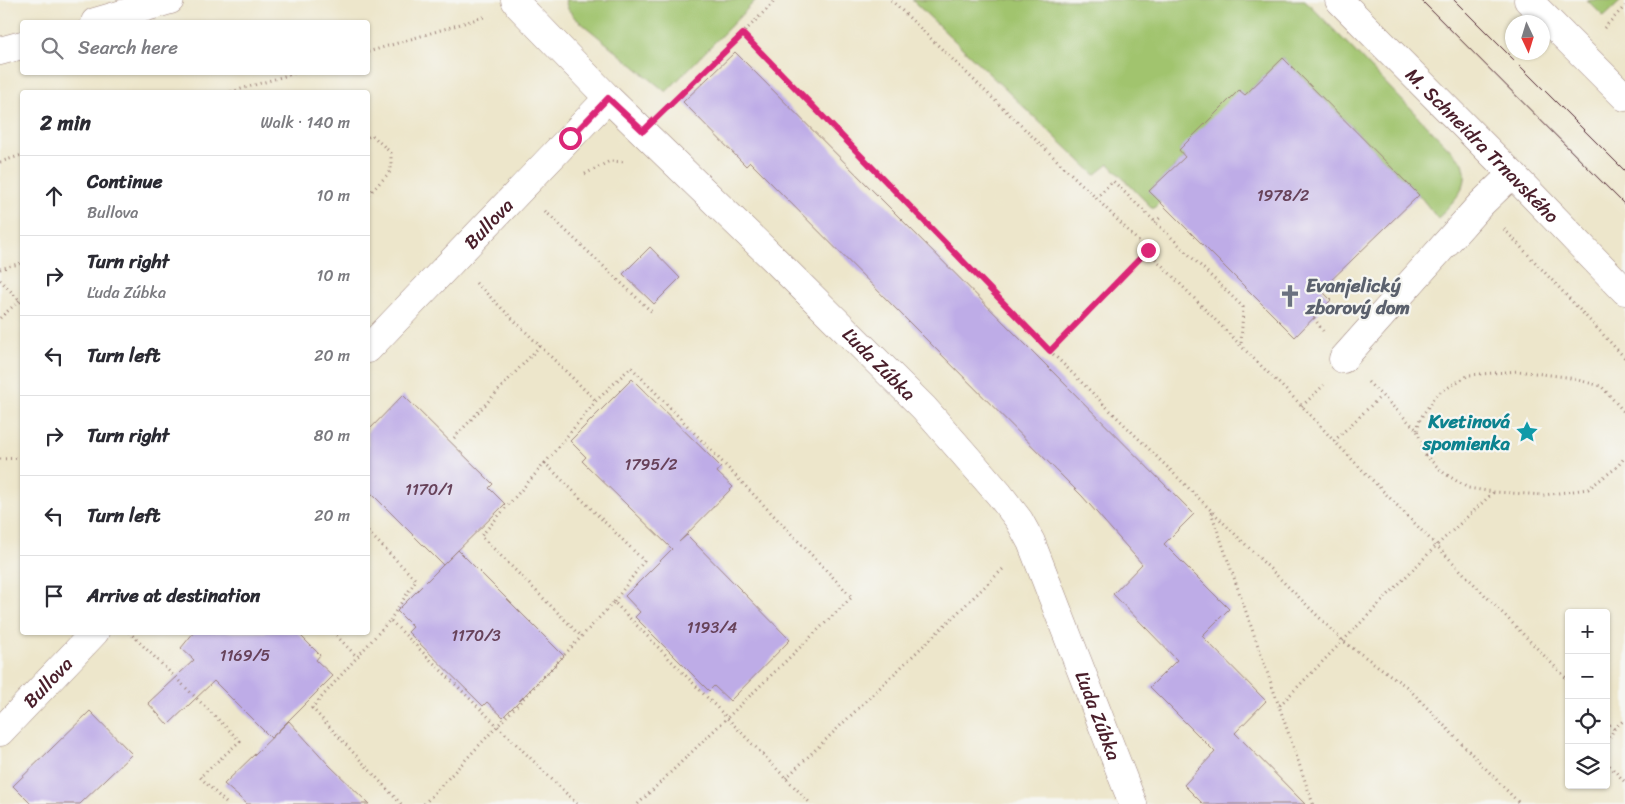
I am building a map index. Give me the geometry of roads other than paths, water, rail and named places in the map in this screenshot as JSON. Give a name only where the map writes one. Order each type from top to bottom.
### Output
[{"type":"street","points":[[102,20],[170,0]]},
{"type":"street","name":"Ľuda Zúbka","points":[[515,0],[608,98],[924,408],[1019,520],[1031,542],[1133,804]]},
{"type":"street","name":"M. Schneidra Trnavského","points":[[1339,0],[1625,291]]},
{"type":"street","points":[[1528,0],[1625,98]]},
{"type":"street","points":[[0,51],[20,45]]},
{"type":"street","name":"Bullova","points":[[370,347],[608,98]]},
{"type":"street","points":[[1343,359],[1481,204],[1512,174]]},
{"type":"street","name":"Bullova","points":[[0,732],[93,635]]},
{"type":"tram line","points":[[1421,0],[1625,205]]},
{"type":"tram line","points":[[1454,0],[1625,171]]},
{"type":"place","name":"Evanjelický zborový dom","points":[[1290,296]]},
{"type":"place","name":"Kvetinová spomienka","points":[[1527,432]]}]
